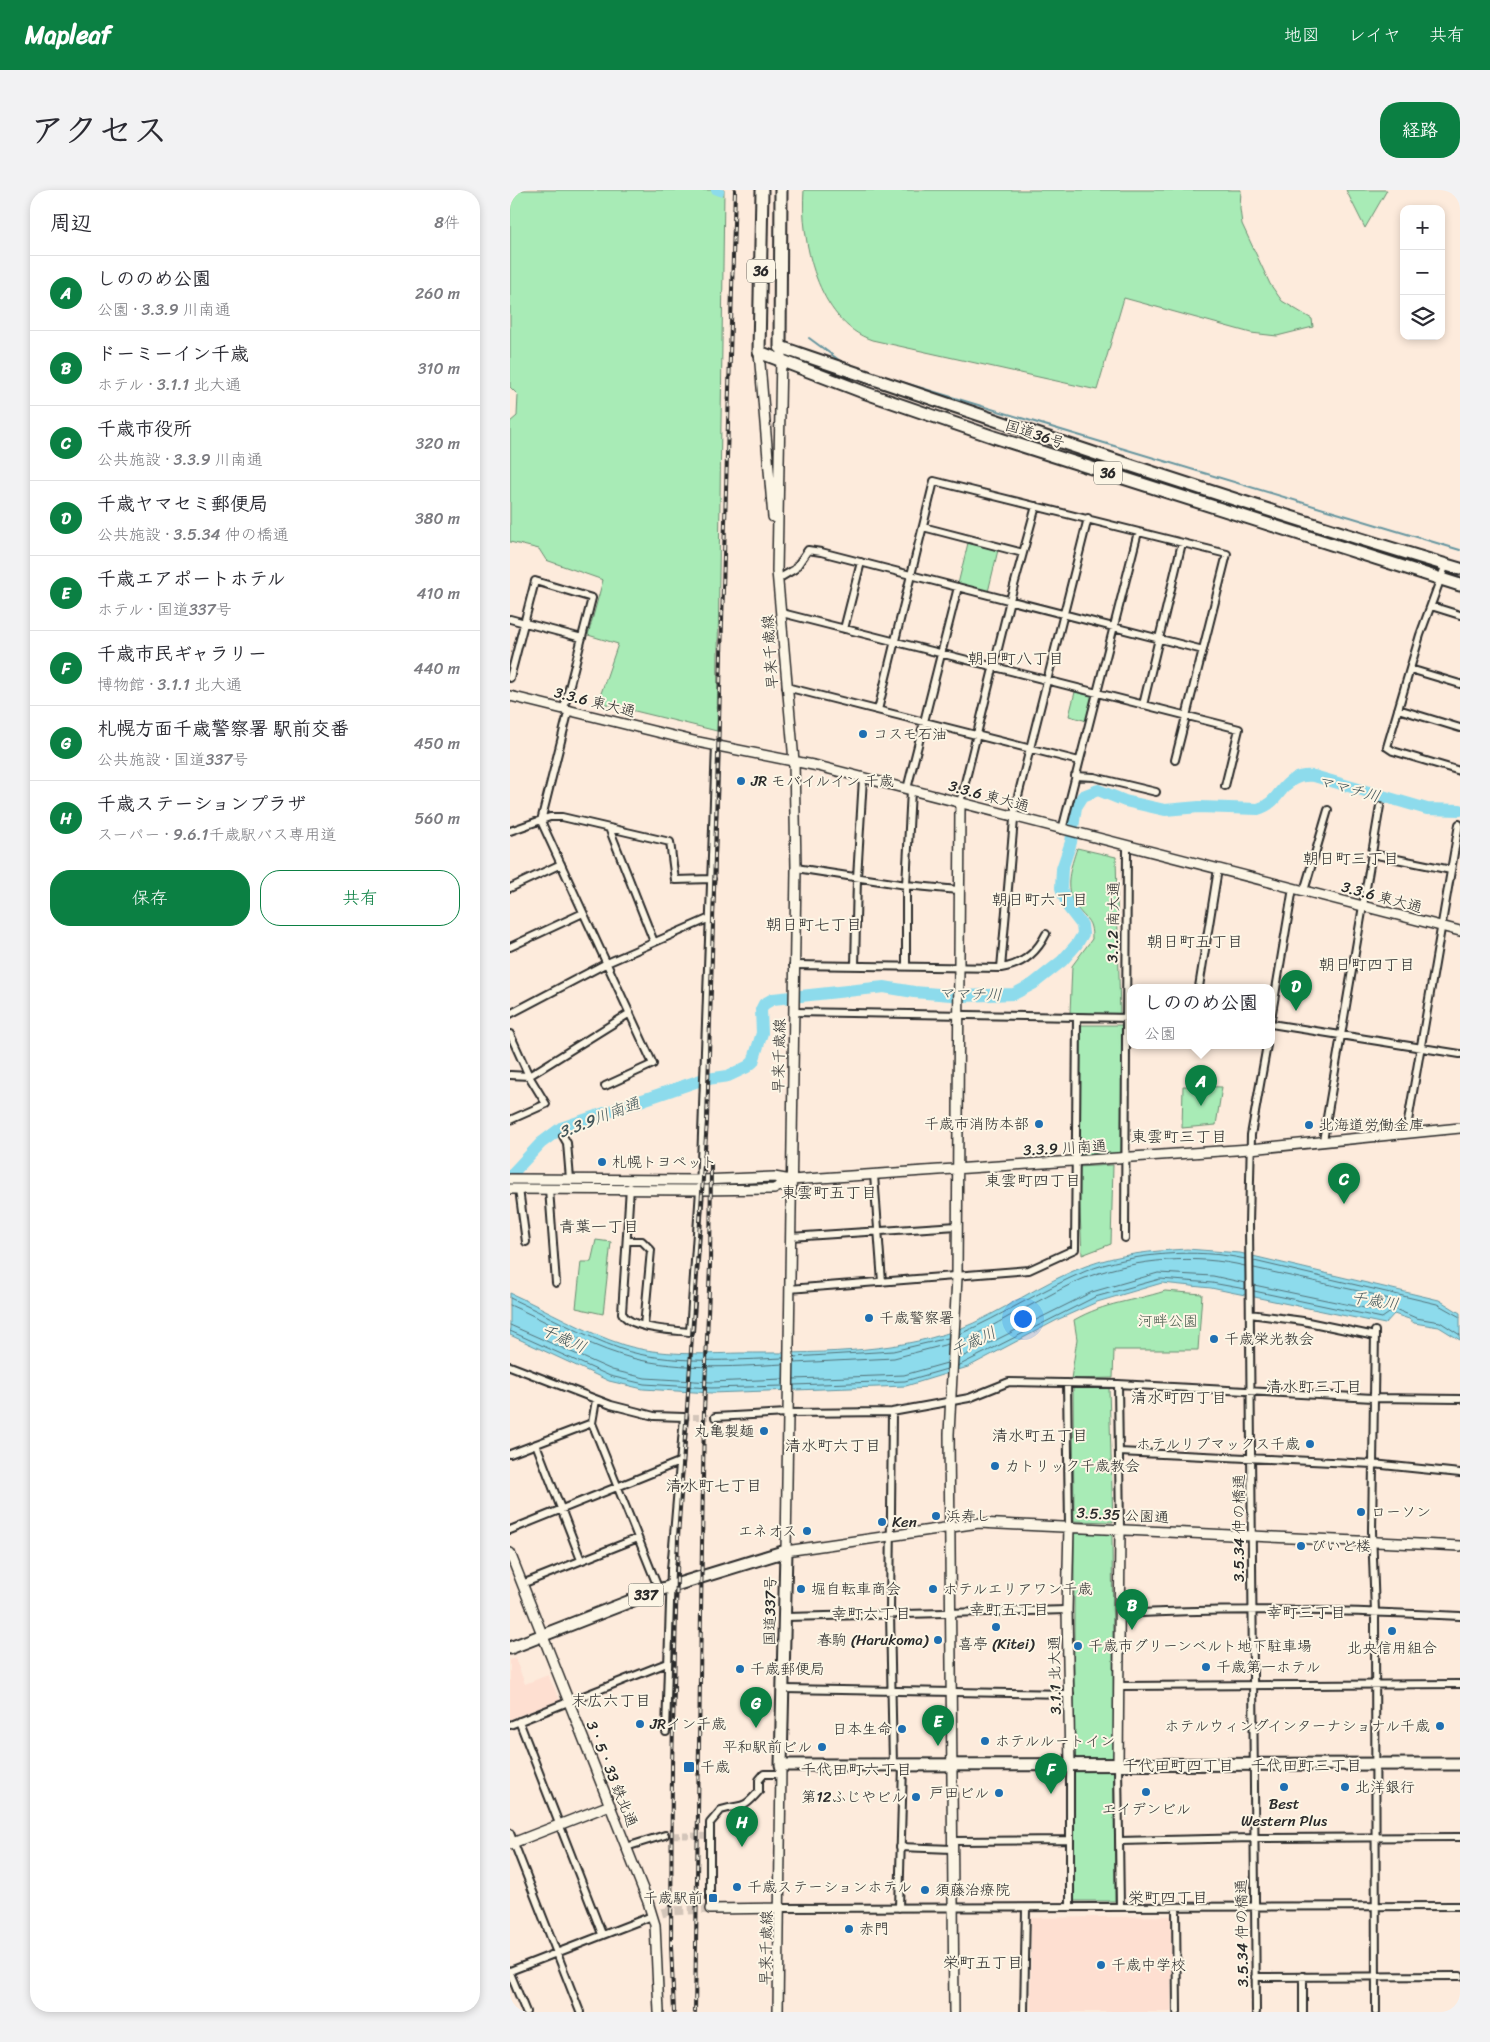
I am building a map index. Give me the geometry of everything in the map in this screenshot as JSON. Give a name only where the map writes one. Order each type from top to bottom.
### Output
[{"type":"highway","name":"36","points":[[759,352],[762,190]]},
{"type":"highway","name":"36","points":[[780,347],[781,190]]},
{"type":"highway","points":[[759,352],[780,347]]},
{"type":"highway","name":"国道36号","points":[[780,347],[1027,431],[1362,540],[1460,569]]},
{"type":"highway","name":"国道36号","points":[[759,352],[782,362],[994,437],[1460,585]]},
{"type":"highway","name":"国道337号","points":[[510,1648],[658,1590],[786,1551],[786,1617],[781,1769]]},
{"type":"highway","points":[[781,1769],[898,1765],[1460,1764]]},
{"type":"street","name":"早来千歳線","points":[[777,562],[782,362],[780,347]]},
{"type":"street","name":"早来千歳線","points":[[759,352],[782,613],[786,687],[794,761],[796,868],[793,965],[794,1010],[786,1551]]},
{"type":"street","points":[[878,710],[934,481],[1227,554],[1175,760]]},
{"type":"street","points":[[954,2012],[950,1692],[951,1381],[957,1277],[960,802],[1010,600],[1036,506]]},
{"type":"street","points":[[1001,968],[1015,817],[1029,749],[1088,518]]},
{"type":"street","points":[[923,527],[1023,553]]},
{"type":"street","points":[[1065,830],[1075,776],[1138,532]]},
{"type":"street","points":[[1143,705],[1182,543]]},
{"type":"street","points":[[778,579],[795,569],[808,550],[1203,650]]},
{"type":"street","points":[[844,629],[861,562]]},
{"type":"street","points":[[1446,564],[1410,669],[1387,747],[1393,752],[1460,771]]},
{"type":"street","points":[[510,678],[535,581],[592,598],[541,821],[653,1064],[605,1086]]},
{"type":"street","points":[[906,966],[909,790],[958,587]]},
{"type":"street","points":[[1431,606],[1460,614]]},
{"type":"street","points":[[782,613],[1239,729],[1225,786]]},
{"type":"street","points":[[510,619],[582,638]]},
{"type":"street","points":[[1410,669],[1460,684]]},
{"type":"street","points":[[786,687],[1079,761]]},
{"type":"street","name":"3.3.6 東大通","points":[[510,696],[863,778],[1460,931]]},
{"type":"street","points":[[1398,710],[1460,728]]},
{"type":"street","points":[[630,1180],[622,1313],[625,1318],[637,1325],[690,1332],[701,1180],[716,745]]},
{"type":"street","points":[[1075,776],[1094,777],[1156,792]]},
{"type":"street","points":[[855,966],[857,878],[863,778]]},
{"type":"street","points":[[1323,1141],[1380,806]]},
{"type":"street","points":[[1304,891],[1328,810]]},
{"type":"street","points":[[510,831],[541,821],[562,817],[670,842],[675,880],[712,878]]},
{"type":"street","points":[[1406,1133],[1459,824]]},
{"type":"street","points":[[609,828],[654,942]]},
{"type":"street","name":"3.1.2 南大通","points":[[1127,846],[1128,984]]},
{"type":"street","points":[[1372,854],[1451,870]]},
{"type":"street","points":[[510,888],[561,864]]},
{"type":"street","points":[[796,868],[906,885],[958,890]]},
{"type":"street","points":[[1199,984],[1218,870]]},
{"type":"street","points":[[1275,995],[1293,888]]},
{"type":"street","points":[[510,947],[584,913]]},
{"type":"street","points":[[510,1014],[607,963],[710,918]]},
{"type":"street","points":[[793,965],[1012,967],[1027,958],[1039,947],[1046,934]]},
{"type":"street","points":[[794,1010],[959,1016],[1127,1018]]},
{"type":"street","points":[[510,1075],[529,1076],[630,1014]]},
{"type":"street","points":[[789,1289],[1029,1270],[1075,1249],[1074,1161],[1077,1018]]},
{"type":"street","points":[[1275,1025],[1460,1054]]},
{"type":"street","points":[[510,1034],[529,1076],[546,1104],[510,1120]]},
{"type":"street","name":"3.1.2 南大通","points":[[1125,1238],[1124,1158],[1127,1049]]},
{"type":"street","name":"3.5.34 仲の橋通","points":[[1256,2012],[1249,1224],[1250,1149],[1266,1049]]},
{"type":"street","name":"3.3.9 川南通","points":[[791,1180],[1250,1149],[1460,1128]]},
{"type":"street","points":[[563,1136],[567,1143],[570,1179]]},
{"type":"street","points":[[874,1175],[882,1282]]},
{"type":"street","points":[[513,1179],[701,1180],[774,1177],[791,1180]]},
{"type":"street","points":[[526,1242],[515,1189],[774,1189],[791,1180]]},
{"type":"street","points":[[549,1189],[556,1283]]},
{"type":"street","points":[[790,1236],[957,1226]]},
{"type":"street","points":[[627,1241],[642,1241],[651,1250],[644,1326]]},
{"type":"street","points":[[1250,1314],[1264,1314],[1375,1334],[1373,1541],[1376,1612],[1376,2012]]},
{"type":"street","points":[[510,1366],[596,1400],[654,1416],[684,1417],[670,1586],[666,1732]]},
{"type":"street","points":[[715,1417],[787,1410],[892,1412],[969,1398],[1009,1382],[1118,1384],[1373,1398],[1460,1399]]},
{"type":"street","name":"3.1.1 北大通","points":[[1067,1383],[1070,1907]]},
{"type":"street","points":[[1118,1384],[1120,1906]]},
{"type":"street","points":[[596,1400],[592,1422],[658,1590]]},
{"type":"street","points":[[892,1412],[890,1613],[892,1691],[898,1765],[899,1908]]},
{"type":"street","points":[[510,1454],[592,1422]]},
{"type":"street","points":[[536,1444],[581,1560]]},
{"type":"street","points":[[1119,1452],[1251,1460],[1373,1464],[1460,1473]]},
{"type":"street","points":[[510,1530],[679,1462]]},
{"type":"street","name":"3.5.35 公園通","points":[[786,1551],[951,1528],[979,1522],[1251,1534],[1460,1546]]},
{"type":"street","points":[[522,1584],[638,1538]]},
{"type":"street","name":"3・5・33 鉄北通","points":[[510,1552],[652,1916],[657,1947],[659,2012]]},
{"type":"street","points":[[786,1617],[950,1611],[1067,1610]]},
{"type":"street","points":[[1120,1614],[1252,1611],[1376,1612],[1460,1616]]},
{"type":"street","points":[[510,1725],[667,1663]]},
{"type":"street","points":[[1119,1686],[1375,1686],[1460,1684]]},
{"type":"street","points":[[784,1689],[1070,1694]]},
{"type":"street","points":[[519,1721],[602,1934]]},
{"type":"street","name":"早来千歳線","points":[[778,2012],[781,1769]]},
{"type":"street","points":[[781,1769],[764,1774],[759,1780],[759,1791],[744,1806],[728,1808],[717,1814],[710,1823],[710,1908],[952,1909],[1120,1906],[1176,1908],[1376,1905],[1460,1906]]},
{"type":"street","points":[[512,1844],[610,1805]]},
{"type":"street","points":[[510,1834],[512,1844],[580,2012]]},
{"type":"street","points":[[626,1847],[665,1835]]},
{"type":"street","points":[[1119,1841],[1460,1837]]},
{"type":"street","points":[[900,1847],[1070,1840]]},
{"type":"street","points":[[1024,2012],[1026,1908]]},
{"type":"street","points":[[1176,1908],[1176,2012]]},
{"type":"street","points":[[526,2012],[510,1972],[602,1934],[662,1913]]},
{"type":"street","points":[[1303,1976],[1303,2012]]},
{"type":"street","points":[[1255,1977],[1460,1976]]},
{"type":"shaded area","points":[[515,1658],[525,1684],[548,1675],[560,1700],[510,1719],[510,1660]]},
{"type":"shaded area","name":"千歳中学校","points":[[1171,1916],[1171,2012],[1031,2012],[1031,1918]]},
{"type":"green space","points":[[510,190],[724,190],[717,731],[598,702],[618,644],[588,635],[603,580],[546,560],[539,549],[510,542],[510,422],[517,416],[518,395],[510,387]]},
{"type":"green space","points":[[804,190],[1241,190],[1240,209],[1242,224],[1270,284],[1282,301],[1312,319],[1313,327],[1277,336],[1251,333],[1124,298],[1097,390],[872,340],[853,330],[838,316],[826,298],[816,277],[805,232]]},
{"type":"green space","points":[[1346,190],[1387,190],[1365,228]]},
{"type":"green space","points":[[968,543],[998,550],[988,592],[958,584]]},
{"type":"green space","points":[[1075,692],[1093,696],[1087,721],[1069,716]]},
{"type":"green space","points":[[1077,848],[1116,857],[1120,1014],[1070,1013],[1072,966],[1092,939],[1090,923],[1075,905],[1069,891],[1069,877]]},
{"type":"green space","points":[[1080,1025],[1122,1025],[1121,1154],[1079,1154]]},
{"type":"green space","points":[[1183,1086],[1222,1087],[1216,1125],[1182,1128]]},
{"type":"green space","points":[[1113,1165],[1111,1244],[1082,1255],[1078,1167]]},
{"type":"green space","points":[[596,1240],[611,1242],[603,1314],[576,1308],[581,1262],[591,1262]]},
{"type":"green space","name":"河畔公園","points":[[1165,1291],[1202,1294],[1198,1350],[1114,1350],[1113,1378],[1071,1379],[1077,1339],[1074,1320],[1097,1309]]},
{"type":"green space","points":[[1073,1387],[1109,1388],[1113,1522],[1074,1521]]},
{"type":"green space","points":[[1074,1533],[1112,1534],[1115,1901],[1074,1901]]},
{"type":"water","name":"千歳川","points":[[1187,1249],[1240,1253],[1439,1300],[1460,1313],[1460,1340],[1439,1327],[1414,1323],[1409,1319],[1394,1314],[1385,1324],[1211,1288],[1162,1283],[1097,1302],[1059,1319],[968,1367],[906,1386],[711,1393],[643,1389],[609,1381],[510,1335],[510,1293],[609,1340],[638,1349],[696,1354],[795,1353],[877,1348],[905,1344],[957,1330],[1070,1272],[1098,1262],[1136,1254]]},
{"type":"waterway","points":[[715,190],[720,192]]},
{"type":"waterway","points":[[809,338],[843,363]]},
{"type":"waterway","points":[[895,380],[1460,550]]},
{"type":"waterway","name":"ママチ川","points":[[510,1176],[541,1143],[561,1128],[701,1080],[728,1076],[747,1067],[753,1062],[762,1033],[761,1010],[764,1004],[773,999],[884,987],[914,992],[963,996],[1014,994],[1033,984],[1062,961],[1083,934],[1082,925],[1068,907],[1061,888],[1062,869],[1071,842],[1076,807],[1083,796],[1098,790],[1125,801],[1165,810],[1199,807],[1258,809],[1273,800],[1294,779],[1303,776],[1314,776],[1427,809],[1460,810]]},
{"type":"tunnel","points":[[684,1417],[715,1417]]},
{"type":"tunnel","points":[[665,1835],[710,1836]]},
{"type":"tunnel","points":[[662,1913],[710,1909]]},
{"type":"railway","points":[[674,2012],[671,1946],[672,1765],[678,1537],[707,1121],[735,190]]},
{"type":"railway","points":[[695,2012],[704,1412],[710,1265],[711,1165]]},
{"type":"place","name":"コスモ石油","points":[[863,734]]},
{"type":"place","name":"JR モバイルイン 千歳","points":[[741,781]]},
{"type":"place","name":"千歳ヤマセミ郵便局","points":[[1296,1011]]},
{"type":"place","name":"しののめ公園","points":[[1201,1106]]},
{"type":"place","name":"千歳市消防本部","points":[[1039,1124]]},
{"type":"place","name":"北海道労働金庫","points":[[1309,1125]]},
{"type":"place","name":"札幌トヨペット","points":[[602,1162]]},
{"type":"place","name":"千歳市役所","points":[[1344,1204]]},
{"type":"place","name":"千歳警察署","points":[[869,1318]]},
{"type":"place","name":"千歳栄光教会","points":[[1214,1339]]},
{"type":"place","name":"丸亀製麺","points":[[764,1431]]},
{"type":"place","name":"ホテルリブマックス千歳","points":[[1310,1444]]},
{"type":"place","name":"カトリック千歳教会","points":[[995,1466]]},
{"type":"place","name":"ローソン","points":[[1361,1512]]},
{"type":"place","name":"浜寿し","points":[[936,1516]]},
{"type":"place","name":"Ken","points":[[882,1522]]},
{"type":"place","name":"エネオス","points":[[807,1531]]},
{"type":"place","name":"びいど楼","points":[[1301,1546]]},
{"type":"place","name":"堀自転車商会","points":[[801,1589]]},
{"type":"place","name":"ホテルエリアワン千歳","points":[[933,1589]]},
{"type":"place","name":"喜亭 (Kitei)","points":[[996,1627]]},
{"type":"place","name":"ドーミーイン千歳","points":[[1132,1630]]},
{"type":"place","name":"北央信用組合","points":[[1392,1631]]},
{"type":"place","name":"春駒 (Harukoma)","points":[[938,1640]]},
{"type":"place","name":"千歳市グリーンベルト地下駐車場","points":[[1078,1646]]},
{"type":"place","name":"千歳第一ホテル","points":[[1206,1667]]},
{"type":"place","name":"千歳郵便局","points":[[740,1669]]},
{"type":"place","name":"JRイン千歳","points":[[640,1724]]},
{"type":"place","name":"ホテルウィングインターナショナル千歳","points":[[1440,1726]]},
{"type":"place","name":"札幌方面千歳警察署 駅前交番","points":[[756,1728]]},
{"type":"place","name":"日本生命","points":[[902,1729]]},
{"type":"place","name":"ホテルルートイン","points":[[985,1741]]},
{"type":"place","name":"千歳エアポートホテル","points":[[938,1746]]},
{"type":"place","name":"平和駅前ビル","points":[[822,1747]]},
{"type":"place","name":"千歳","points":[[689,1767]]},
{"type":"place","name":"Best Western Plus","points":[[1284,1787]]},
{"type":"place","name":"北洋銀行","points":[[1345,1787]]},
{"type":"place","name":"エイデンビル","points":[[1146,1792]]},
{"type":"place","name":"戸田ビル","points":[[999,1793]]},
{"type":"place","name":"千歳市民ギャラリー","points":[[1051,1794]]},
{"type":"place","name":"第12ふじやビル","points":[[916,1797]]},
{"type":"place","name":"千歳ステーションプラザ","points":[[742,1847]]},
{"type":"place","name":"千歳ステーションホテル","points":[[737,1887]]},
{"type":"place","name":"須藤治療院","points":[[925,1890]]},
{"type":"place","name":"千歳駅前","points":[[713,1898]]},
{"type":"place","name":"赤門","points":[[849,1929]]},
{"type":"place","name":"千歳中学校","points":[[1101,1965]]},
{"type":"district","name":"朝日町八丁目","points":[[1016,658]]},
{"type":"district","name":"朝日町三丁目","points":[[1351,858]]},
{"type":"district","name":"朝日町六丁目","points":[[1040,899]]},
{"type":"district","name":"朝日町七丁目","points":[[814,924]]},
{"type":"district","name":"朝日町五丁目","points":[[1195,941]]},
{"type":"district","name":"朝日町四丁目","points":[[1367,964]]},
{"type":"district","name":"東雲町三丁目","points":[[1179,1136]]},
{"type":"district","name":"東雲町四丁目","points":[[1033,1180]]},
{"type":"district","name":"東雲町五丁目","points":[[829,1192]]},
{"type":"district","name":"青葉一丁目","points":[[599,1226]]},
{"type":"district","name":"清水町三丁目","points":[[1314,1386]]},
{"type":"district","name":"清水町四丁目","points":[[1179,1397]]},
{"type":"district","name":"清水町五丁目","points":[[1040,1435]]},
{"type":"district","name":"清水町六丁目","points":[[833,1445]]},
{"type":"district","name":"清水町七丁目","points":[[714,1485]]},
{"type":"district","name":"幸町五丁目","points":[[1009,1609]]},
{"type":"district","name":"幸町三丁目","points":[[1306,1612]]},
{"type":"district","name":"幸町六丁目","points":[[871,1613]]},
{"type":"district","name":"末広六丁目","points":[[611,1700]]},
{"type":"district","name":"千代田町四丁目","points":[[1178,1765]]},
{"type":"district","name":"千代田町三丁目","points":[[1306,1765]]},
{"type":"district","name":"千代田町六丁目","points":[[856,1769]]},
{"type":"district","name":"栄町四丁目","points":[[1168,1897]]},
{"type":"district","name":"栄町五丁目","points":[[983,1962]]},
{"type":"water label","name":"3.3.9川南通","points":[[599,1117]]}]
